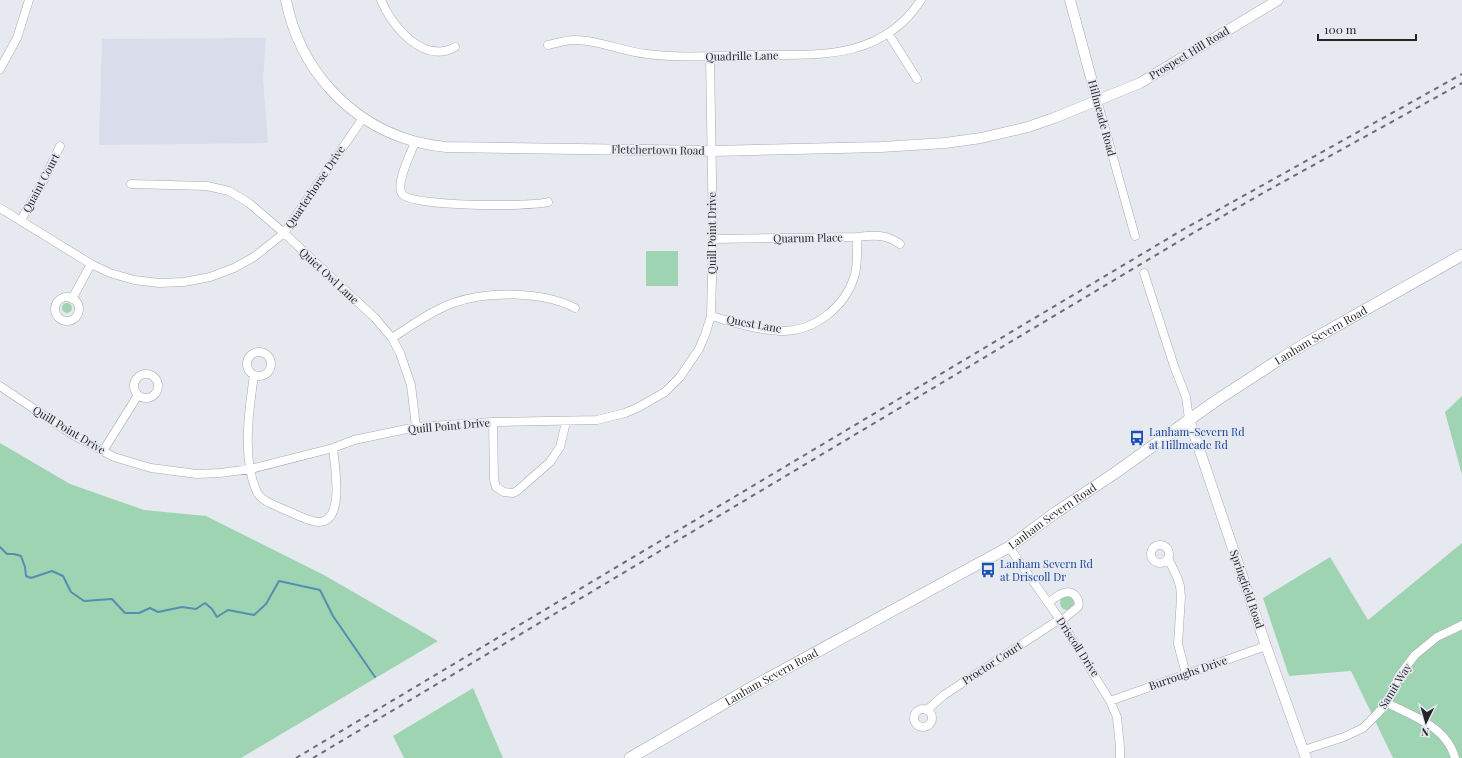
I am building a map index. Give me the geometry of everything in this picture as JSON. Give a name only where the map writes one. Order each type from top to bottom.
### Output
[{"type":"main road","name":"Lanham Severn Road","points":[[630,758],[754,686],[1009,547],[1055,513],[1115,473],[1217,400],[1308,342],[1462,255]]},
{"type":"street","points":[[0,68],[17,38],[29,0]]},
{"type":"street","name":"Fletchertown Road","points":[[286,0],[293,28],[302,48],[312,66],[335,94],[363,118],[379,128],[415,142],[446,147],[713,151],[881,147],[945,143],[981,138],[1028,127],[1097,100]]},
{"type":"street","points":[[381,0],[388,16],[400,32],[418,45],[433,51],[441,52],[448,51],[455,47]]},
{"type":"street","name":"Quadrille Lane","points":[[548,45],[565,41],[579,40],[596,42],[645,54],[689,57],[834,53],[865,46],[888,33],[911,13],[920,0]]},
{"type":"street","name":"Hillmeade Road","points":[[1070,0],[1135,236]]},
{"type":"street","name":"Prospect Hill Road","points":[[1097,100],[1140,83],[1278,0]]},
{"type":"street","points":[[888,33],[917,80]]},
{"type":"street","name":"Quill Point Drive","points":[[0,386],[73,435],[103,452],[137,465],[168,471],[197,474],[250,469],[333,448],[354,440],[416,427],[493,422],[566,422],[598,420],[610,418],[640,408],[657,398],[676,381],[694,358],[705,335],[711,316],[713,151],[710,56]]},
{"type":"street","name":"Quarterhorse Drive","points":[[0,208],[91,264],[110,273],[134,280],[159,283],[184,282],[210,277],[234,268],[254,257],[284,234],[363,118]]},
{"type":"street","points":[[415,142],[401,180],[401,192],[403,196],[440,203],[478,205],[535,204],[548,202]]},
{"type":"street","name":"Quaint Court","points":[[21,220],[43,182],[60,146]]},
{"type":"street","name":"Quiet Owl Lane","points":[[131,184],[207,186],[229,191],[249,202],[374,318],[392,338],[402,358],[411,385],[416,427]]},
{"type":"street","name":"Quarum Place","points":[[713,239],[870,236],[892,238],[900,244]]},
{"type":"street","name":"Quest Lane","points":[[711,316],[774,330],[791,330],[813,324],[831,312],[848,292],[857,264],[857,237]]},
{"type":"street","points":[[72,299],[91,264]]},
{"type":"street","points":[[1144,273],[1174,366],[1186,397],[1189,419]]},
{"type":"street","points":[[392,338],[445,306],[469,299],[489,296],[520,296],[559,301],[575,308]]},
{"type":"street","points":[[254,375],[248,425],[250,469],[256,490],[265,500],[306,519],[322,522],[330,516],[337,495],[333,448]]},
{"type":"street","points":[[103,452],[138,395]]},
{"type":"street","name":"Springfield Road","points":[[1189,419],[1266,646],[1305,754]]},
{"type":"street","points":[[493,422],[494,480],[496,487],[499,490],[508,493],[517,491],[550,462],[560,447],[566,422]]},
{"type":"street","name":"Driscoll Drive","points":[[1009,547],[1060,620],[1110,701],[1117,717],[1120,735],[1120,758]]},
{"type":"street","points":[[1168,558],[1180,586],[1181,597],[1178,644],[1186,674]]},
{"type":"street","name":"Proctor Court","points":[[927,710],[944,695],[1078,607],[1078,600],[1076,596],[1067,592],[1048,603]]},
{"type":"street","name":"Samit Way","points":[[1305,754],[1344,738],[1363,728],[1387,703],[1399,676],[1415,655],[1437,637],[1462,625]]},
{"type":"street","name":"Burroughs Drive","points":[[1110,701],[1266,646]]},
{"type":"street","points":[[1387,703],[1434,728],[1446,737],[1454,752],[1455,758]]},
{"type":"shaded area","points":[[266,38],[263,79],[268,143],[99,145],[102,39]]},
{"type":"green space","points":[[646,251],[678,251],[678,286],[646,286]]},
{"type":"green space","points":[[65,303],[69,303],[71,304],[71,312],[65,313],[62,310],[62,306]]},
{"type":"green space","points":[[1462,396],[1462,475],[1445,412]]},
{"type":"green space","points":[[0,443],[70,484],[144,510],[206,516],[324,575],[438,641],[241,758],[0,758]]},
{"type":"green space","points":[[1462,543],[1462,758],[1393,758],[1351,671],[1289,676],[1263,598],[1330,557],[1368,620]]},
{"type":"green space","points":[[1067,596],[1072,598],[1074,603],[1072,608],[1067,610],[1062,608],[1060,603],[1062,598]]},
{"type":"green space","points":[[473,688],[503,758],[404,758],[393,736]]},
{"type":"waterway","points":[[0,547],[7,554],[21,556],[25,567],[26,576],[31,578],[52,571],[63,576],[71,592],[84,601],[112,599],[125,613],[139,613],[150,608],[158,612],[182,607],[196,609],[205,603],[212,609],[217,617],[228,610],[254,615],[266,604],[279,581],[320,590],[333,616],[375,677]]},
{"type":"railway","points":[[296,758],[1184,229],[1462,74]]},
{"type":"railway","points":[[313,758],[1188,236],[1462,83]]},
{"type":"place","name":"Lanham-Severn Rd at Hillmeade Rd","points":[[1137,438]]},
{"type":"place","name":"Lanham Severn Rd at Driscoll Dr","points":[[988,570]]}]
